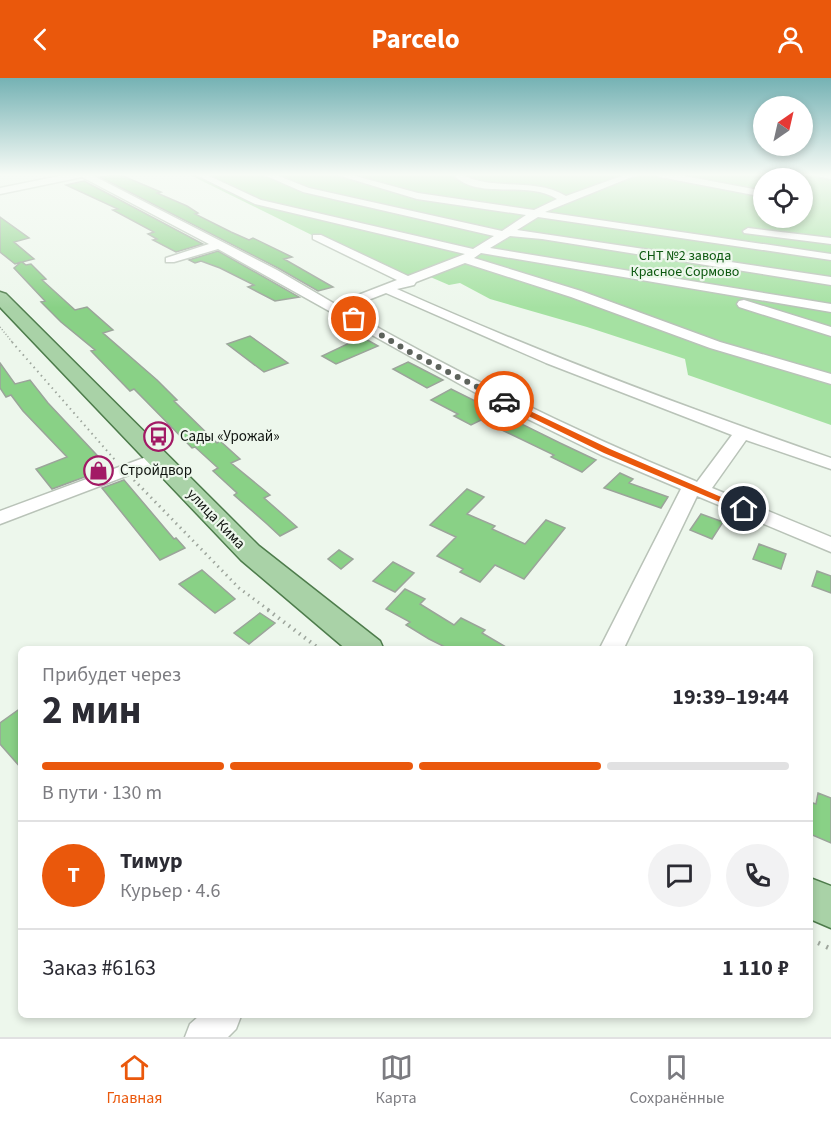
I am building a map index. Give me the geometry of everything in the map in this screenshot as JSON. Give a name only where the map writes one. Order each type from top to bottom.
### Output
[{"type":"main road","name":"улица Кима","points":[[0,297],[250,553],[364,646]]},
{"type":"main road","points":[[813,899],[831,908]]},
{"type":"street","points":[[168,219],[336,308],[408,351],[489,394],[607,451],[831,545]]},
{"type":"street","points":[[328,219],[474,254],[699,286],[797,289],[831,281]]},
{"type":"street","points":[[438,219],[508,234],[542,236],[797,289],[831,308]]},
{"type":"street","points":[[336,308],[410,282],[474,254],[531,219]]},
{"type":"street","points":[[565,219],[831,257]]},
{"type":"street","points":[[583,222],[613,220],[678,223]]},
{"type":"street","points":[[742,230],[831,241]]},
{"type":"street","points":[[317,237],[410,282]]},
{"type":"street","points":[[797,289],[809,238]]},
{"type":"street","points":[[170,260],[219,245]]},
{"type":"street","points":[[474,254],[715,345],[831,379]]},
{"type":"street","points":[[699,286],[730,300],[831,332]]},
{"type":"street","points":[[387,289],[454,320],[742,433],[831,464]]},
{"type":"street","points":[[613,646],[696,488],[742,433]]},
{"type":"street","points":[[0,518],[157,458]]},
{"type":"street","points":[[203,1037],[221,1018]]},
{"type":"path","points":[[0,327],[31,366],[124,471],[239,588],[316,646]]},
{"type":"path","points":[[813,940],[831,949]]},
{"type":"green space","name":"СНТ №2 завода Красное Сормово","points":[[279,219],[753,219],[753,228],[813,228],[813,219],[831,219],[831,425],[688,375],[685,359],[490,299],[460,283],[449,285],[421,273],[401,279]]},
{"type":"building","points":[[0,219],[2,219],[29,238],[14,242],[34,259],[22,262],[26,265],[31,264],[46,279],[42,280],[75,310],[87,307],[113,330],[103,333],[157,380],[177,400],[174,401],[217,443],[220,441],[240,459],[231,463],[270,495],[264,498],[297,527],[280,536],[234,495],[237,493],[213,471],[218,468],[195,447],[192,448],[134,389],[130,391],[91,351],[95,350],[41,302],[45,301],[14,268],[21,262],[15,264],[0,252]]},
{"type":"building","points":[[129,219],[155,219],[203,244],[176,252],[153,240],[157,239],[148,234],[154,232]]},
{"type":"building","points":[[182,219],[205,219],[249,240],[253,238],[292,257],[284,259],[333,287],[318,291]]},
{"type":"building","points":[[218,251],[299,297],[275,301],[248,287],[254,285],[220,268],[201,261],[195,263],[189,260]]},
{"type":"building","points":[[250,336],[288,363],[264,372],[227,344]]},
{"type":"building","points":[[362,337],[378,346],[336,364],[322,356]]},
{"type":"building","points":[[408,362],[443,380],[427,388],[393,369]]},
{"type":"building","points":[[0,363],[15,384],[30,380],[48,403],[109,468],[52,489],[36,469],[67,457],[23,411],[11,395],[6,397],[0,388]]},
{"type":"building","points":[[451,389],[596,460],[582,472],[551,457],[554,455],[481,420],[471,425],[454,416],[458,414],[431,400]]},
{"type":"building","points":[[620,473],[633,479],[629,483],[668,497],[661,508],[604,488]]},
{"type":"building","points":[[124,480],[174,539],[176,538],[185,548],[160,560],[102,488]]},
{"type":"building","points":[[467,489],[484,497],[467,514],[495,526],[492,529],[525,544],[546,520],[565,528],[524,579],[495,565],[480,582],[460,572],[463,569],[437,556],[456,537],[430,525]]},
{"type":"building","points":[[701,514],[723,522],[712,539],[690,530]]},
{"type":"building","points":[[759,544],[786,554],[781,569],[753,559]]},
{"type":"building","points":[[339,550],[353,559],[341,569],[328,559]]},
{"type":"building","points":[[393,562],[414,573],[395,592],[373,581]]},
{"type":"building","points":[[202,570],[235,599],[215,613],[179,584]]},
{"type":"building","points":[[817,571],[831,576],[831,593],[812,586]]},
{"type":"building","points":[[405,589],[425,599],[420,604],[454,625],[461,618],[485,630],[482,633],[504,646],[443,646],[406,625],[410,622],[386,609]]},
{"type":"building","points":[[260,613],[275,623],[249,644],[234,633]]},
{"type":"building","points":[[18,710],[18,765],[0,744],[0,723]]},
{"type":"building","points":[[818,793],[831,798],[831,843],[813,835],[813,803],[816,804]]},
{"type":"way so far","points":[[354,319],[408,351],[504,401]]},
{"type":"place","name":"Сады «Урожай»","points":[[159,436]]},
{"type":"place","name":"Стройдвор","points":[[99,470]]},
{"type":"route","points":[[504,401],[607,451],[744,509]]}]
